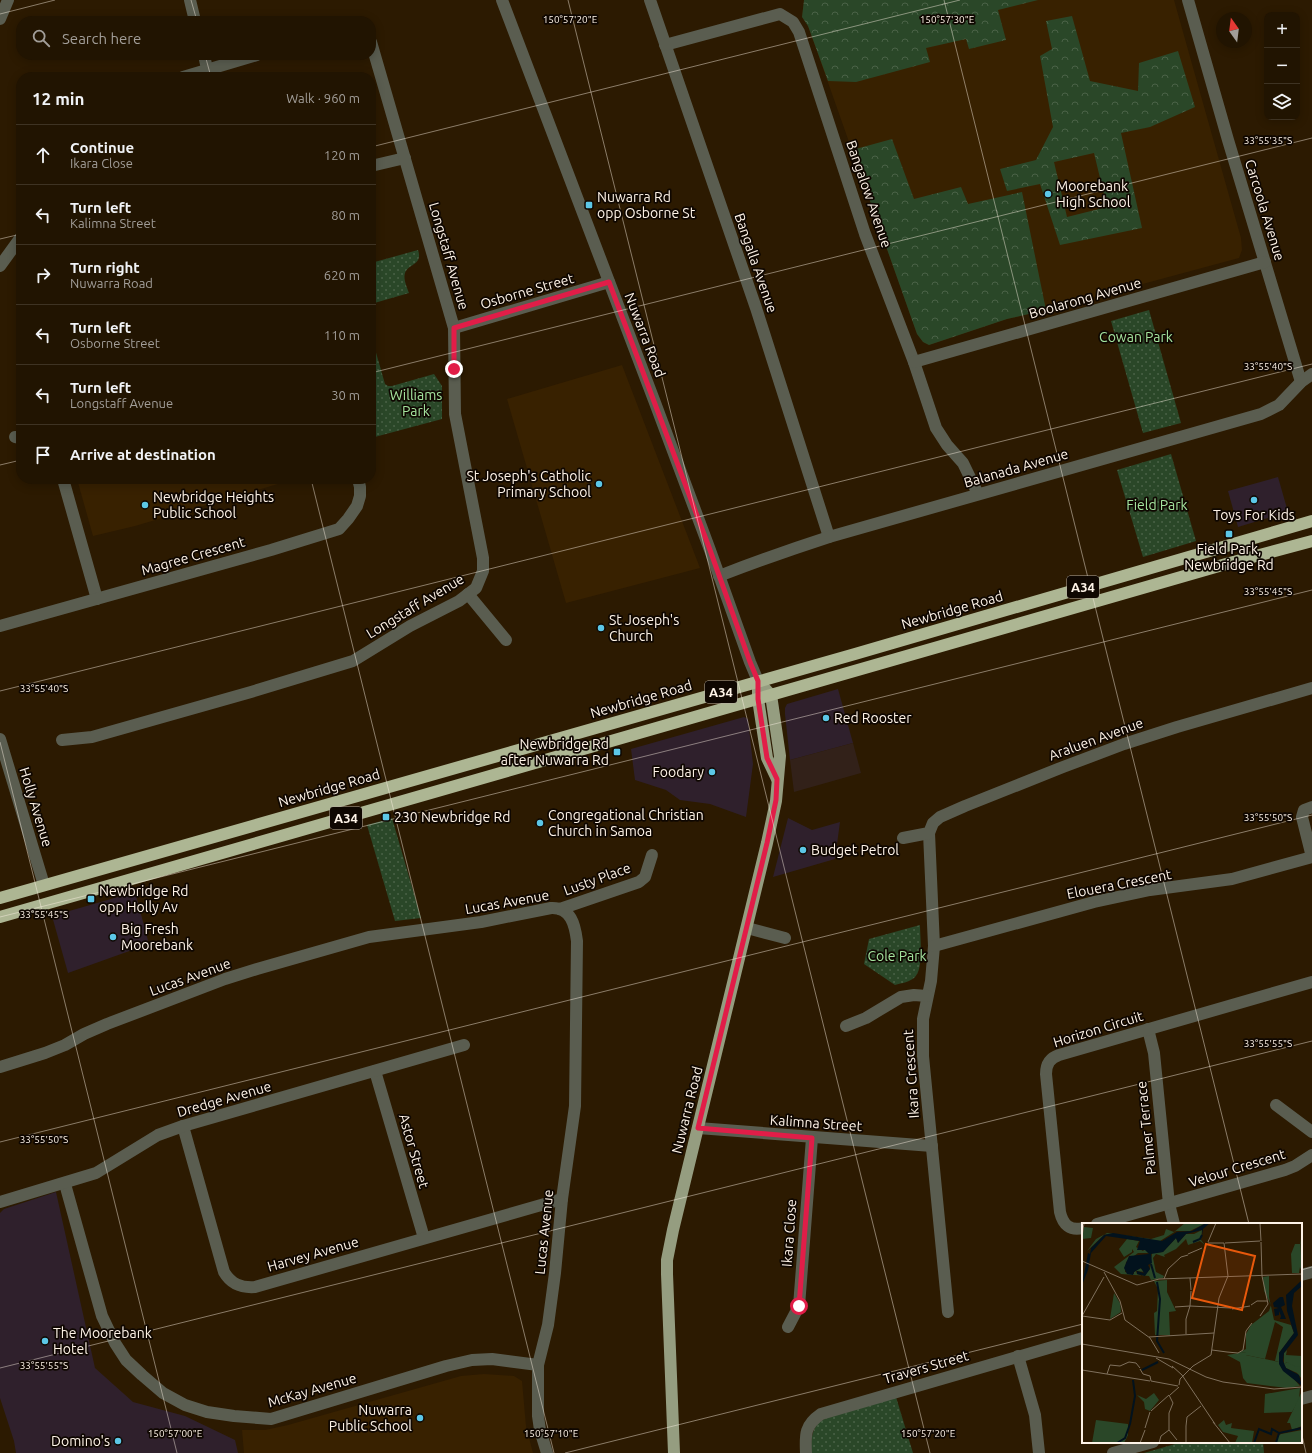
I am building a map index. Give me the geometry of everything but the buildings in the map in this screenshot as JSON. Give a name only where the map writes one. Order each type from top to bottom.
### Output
[{"type":"highway","name":"Newbridge Road","points":[[0,898],[1312,521]]},
{"type":"highway","name":"A34","points":[[0,917],[1226,564],[1312,541]]},
{"type":"main road","name":"Nuwarra Road","points":[[674,1453],[667,1260],[747,928],[776,800],[780,756],[771,695],[758,681]]},
{"type":"main road","name":"Nuwarra Road","points":[[758,681],[758,699],[767,758],[777,779]]},
{"type":"street","points":[[0,19],[8,0]]},
{"type":"street","points":[[190,0],[194,16]]},
{"type":"street","name":"Nuwarra Road","points":[[502,0],[758,681]]},
{"type":"street","name":"Bangalla Avenue","points":[[650,0],[756,308],[829,537]]},
{"type":"street","name":"Carcoola Avenue","points":[[1188,0],[1301,382]]},
{"type":"street","name":"Bangalow Avenue","points":[[665,45],[780,14],[793,22],[799,32],[866,234],[914,362],[936,428],[947,445],[963,463],[978,494]]},
{"type":"street","name":"Longstaff Avenue","points":[[62,740],[92,738],[353,661],[410,626],[459,601],[476,588],[483,570],[483,558],[455,414],[454,328],[376,59]]},
{"type":"street","points":[[205,60],[207,69]]},
{"type":"street","points":[[198,72],[239,60]]},
{"type":"street","points":[[376,165],[405,158]]},
{"type":"street","points":[[0,266],[16,244]]},
{"type":"street","name":"Boolarong Avenue","points":[[914,362],[1265,262]]},
{"type":"street","name":"Osborne Street","points":[[454,328],[609,282]]},
{"type":"street","name":"Balanada Avenue","points":[[719,576],[749,566],[785,550],[1261,414],[1279,405],[1301,382],[1312,374]]},
{"type":"street","points":[[64,484],[97,599]]},
{"type":"street","name":"Magree Crescent","points":[[0,626],[271,550],[338,529],[348,519],[357,506],[360,496],[359,484]]},
{"type":"street","points":[[468,594],[506,640]]},
{"type":"street","name":"Araluen Avenue","points":[[929,833],[932,822],[940,817],[1063,767],[1124,744],[1177,727],[1312,688]]},
{"type":"street","name":"Holly Avenue","points":[[0,739],[44,885]]},
{"type":"street","points":[[1312,807],[1304,810],[1302,818],[1312,857]]},
{"type":"street","points":[[903,838],[929,833]]},
{"type":"street","name":"Ikara Crescent","points":[[929,833],[934,946],[931,981],[923,1019],[922,1038],[948,1312]]},
{"type":"street","name":"Lusty Place","points":[[560,908],[639,882],[646,876],[652,855]]},
{"type":"street","name":"Elouera Crescent","points":[[934,946],[1094,902],[1150,890],[1232,879],[1312,857]]},
{"type":"street","name":"Lucas Avenue","points":[[0,1067],[45,1053],[65,1045],[84,1034],[107,1024],[225,980],[369,937],[481,922],[551,908],[560,908],[570,917],[575,928],[577,941],[575,1106],[562,1199],[555,1273],[548,1325],[538,1365],[538,1416],[540,1430],[547,1453]]},
{"type":"street","points":[[747,928],[785,938]]},
{"type":"street","name":"Horizon Circuit","points":[[1082,1228],[1070,1228],[1063,1221],[1060,1212],[1046,1074],[1047,1066],[1051,1059],[1059,1055],[1312,982]]},
{"type":"street","points":[[846,1026],[866,1018],[901,997],[914,995],[927,996]]},
{"type":"street","name":"Palmer Terrace","points":[[1148,1029],[1154,1052],[1169,1204],[1174,1223]]},
{"type":"street","name":"Dredge Avenue","points":[[0,1201],[65,1184],[103,1170],[153,1138],[183,1126],[464,1044]]},
{"type":"street","name":"Astor Street","points":[[375,1071],[424,1238]]},
{"type":"street","points":[[1276,1105],[1312,1132]]},
{"type":"street","name":"Harvey Avenue","points":[[183,1126],[224,1272],[227,1278],[239,1286],[244,1287],[255,1287],[562,1199]]},
{"type":"street","name":"Kalimna Street","points":[[698,1128],[812,1138],[932,1146]]},
{"type":"street","name":"Ikara Close","points":[[788,1327],[799,1306],[812,1138]]},
{"type":"street","name":"Velour Crescent","points":[[1169,1204],[1285,1170],[1296,1166],[1312,1155]]},
{"type":"street","name":"McKay Avenue","points":[[65,1184],[102,1316],[115,1343],[126,1360],[142,1375],[163,1393],[185,1405],[207,1412],[271,1419],[446,1366],[472,1360],[492,1360],[538,1365]]},
{"type":"street","points":[[1101,1223],[1169,1204]]},
{"type":"street","points":[[1302,1275],[1312,1272]]},
{"type":"street","name":"Travers Street","points":[[806,1453],[806,1432],[814,1418],[821,1414],[1082,1338]]},
{"type":"street","points":[[1018,1356],[1035,1414],[1039,1453]]},
{"type":"street","points":[[1114,1453],[1149,1443]]},
{"type":"shaded area","name":"Moorebank High School","points":[[804,0],[1174,0],[1241,238],[1242,250],[1239,258],[1046,310],[1007,319],[929,345],[923,342],[917,334],[808,26],[802,17]]},
{"type":"shaded area","name":"St Joseph's Catholic Primary School","points":[[622,365],[700,568],[566,603],[507,399]]},
{"type":"shaded area","points":[[1278,477],[1288,512],[1238,527],[1228,491]]},
{"type":"shaded area","name":"Newbridge Heights Public School","points":[[78,484],[278,484],[135,526],[93,536]]},
{"type":"shaded area","points":[[838,689],[853,743],[790,760],[785,714],[787,704]]},
{"type":"shaded area","points":[[744,717],[748,719],[753,764],[746,817],[710,804],[680,800],[666,790],[635,780],[631,749]]},
{"type":"shaded area","points":[[853,743],[861,773],[794,792],[790,760]]},
{"type":"shaded area","points":[[788,818],[812,830],[840,822],[835,859],[773,877]]},
{"type":"shaded area","points":[[135,892],[149,944],[68,973],[52,916]]},
{"type":"shaded area","points":[[56,1192],[95,1368],[133,1402],[185,1416],[235,1440],[238,1453],[16,1453],[14,1441],[0,1398],[0,1213],[4,1209]]},
{"type":"shaded area","name":"Nuwarra Public School","points":[[484,1374],[514,1376],[522,1381],[526,1426],[533,1453],[244,1453],[242,1430],[265,1430],[288,1425],[461,1376]]},
{"type":"green space","points":[[804,0],[1038,0],[998,10],[1006,40],[969,49],[966,39],[926,48],[930,62],[856,82],[828,81],[808,26],[802,17]]},
{"type":"green space","points":[[1072,16],[1090,81],[1138,91],[1139,63],[1178,51],[1195,107],[1150,127],[1121,133],[1142,228],[1060,245],[1040,184],[1007,191],[1000,169],[1036,160],[1053,127],[1040,56],[1052,49],[1046,21]],"holes":[[[1094,153],[1107,207],[1067,217],[1054,162]]]},
{"type":"green space","points":[[892,139],[914,199],[961,187],[968,204],[1022,192],[1046,310],[1007,319],[929,345],[923,342],[917,334],[852,150]]},
{"type":"green space","points":[[418,250],[419,259],[409,267],[405,273],[405,280],[409,293],[376,303],[376,262]]},
{"type":"green space","name":"Cowan Park","points":[[1149,310],[1181,423],[1143,433],[1111,321]]},
{"type":"green space","name":"Williams Park","points":[[376,352],[385,384],[388,386],[434,374],[442,386],[442,419],[376,437]]},
{"type":"green space","name":"Field Park","points":[[1171,454],[1196,541],[1143,557],[1117,470]]},
{"type":"green space","points":[[392,818],[421,918],[395,921],[367,825]]},
{"type":"green space","name":"Cole Park","points":[[920,925],[921,960],[918,973],[913,979],[895,985],[864,964],[869,939]]},
{"type":"green space","points":[[896,1397],[913,1453],[811,1453],[811,1441],[818,1423],[843,1412]]},
{"type":"green space","points":[[1179,1443],[1263,1443],[1264,1453],[1144,1453]]},
{"type":"place","name":"Moorebank High School","points":[[1048,194]]},
{"type":"place","name":"Nuwarra Rd opp Osborne St","points":[[589,205]]},
{"type":"place","name":"St Joseph's Catholic Primary School","points":[[599,484]]},
{"type":"place","name":"Toys For Kids","points":[[1254,500]]},
{"type":"place","name":"Newbridge Heights Public School","points":[[145,505]]},
{"type":"place","name":"Field Park, Newbridge Rd","points":[[1229,534]]},
{"type":"place","name":"St Joseph's Church","points":[[601,628]]},
{"type":"place","name":"Red Rooster","points":[[826,718]]},
{"type":"place","name":"Newbridge Rd after Nuwarra Rd","points":[[617,752]]},
{"type":"place","name":"Foodary","points":[[712,772]]},
{"type":"place","name":"230 Newbridge Rd","points":[[386,817]]},
{"type":"place","name":"Congregational Christian Church in Samoa","points":[[540,823]]},
{"type":"place","name":"Budget Petrol","points":[[803,850]]},
{"type":"place","name":"Newbridge Rd opp Holly Av","points":[[91,899]]},
{"type":"place","name":"Big Fresh Moorebank","points":[[113,937]]},
{"type":"place","name":"The Moorebank Hotel","points":[[45,1341]]},
{"type":"place","name":"Nuwarra Public School","points":[[420,1418]]},
{"type":"place","name":"Domino's","points":[[118,1441]]},
{"type":"route","points":[[454,369],[454,328],[609,282],[758,681],[758,699],[767,758],[777,779],[776,800],[767,843],[698,1128],[812,1138],[799,1306]]}]
